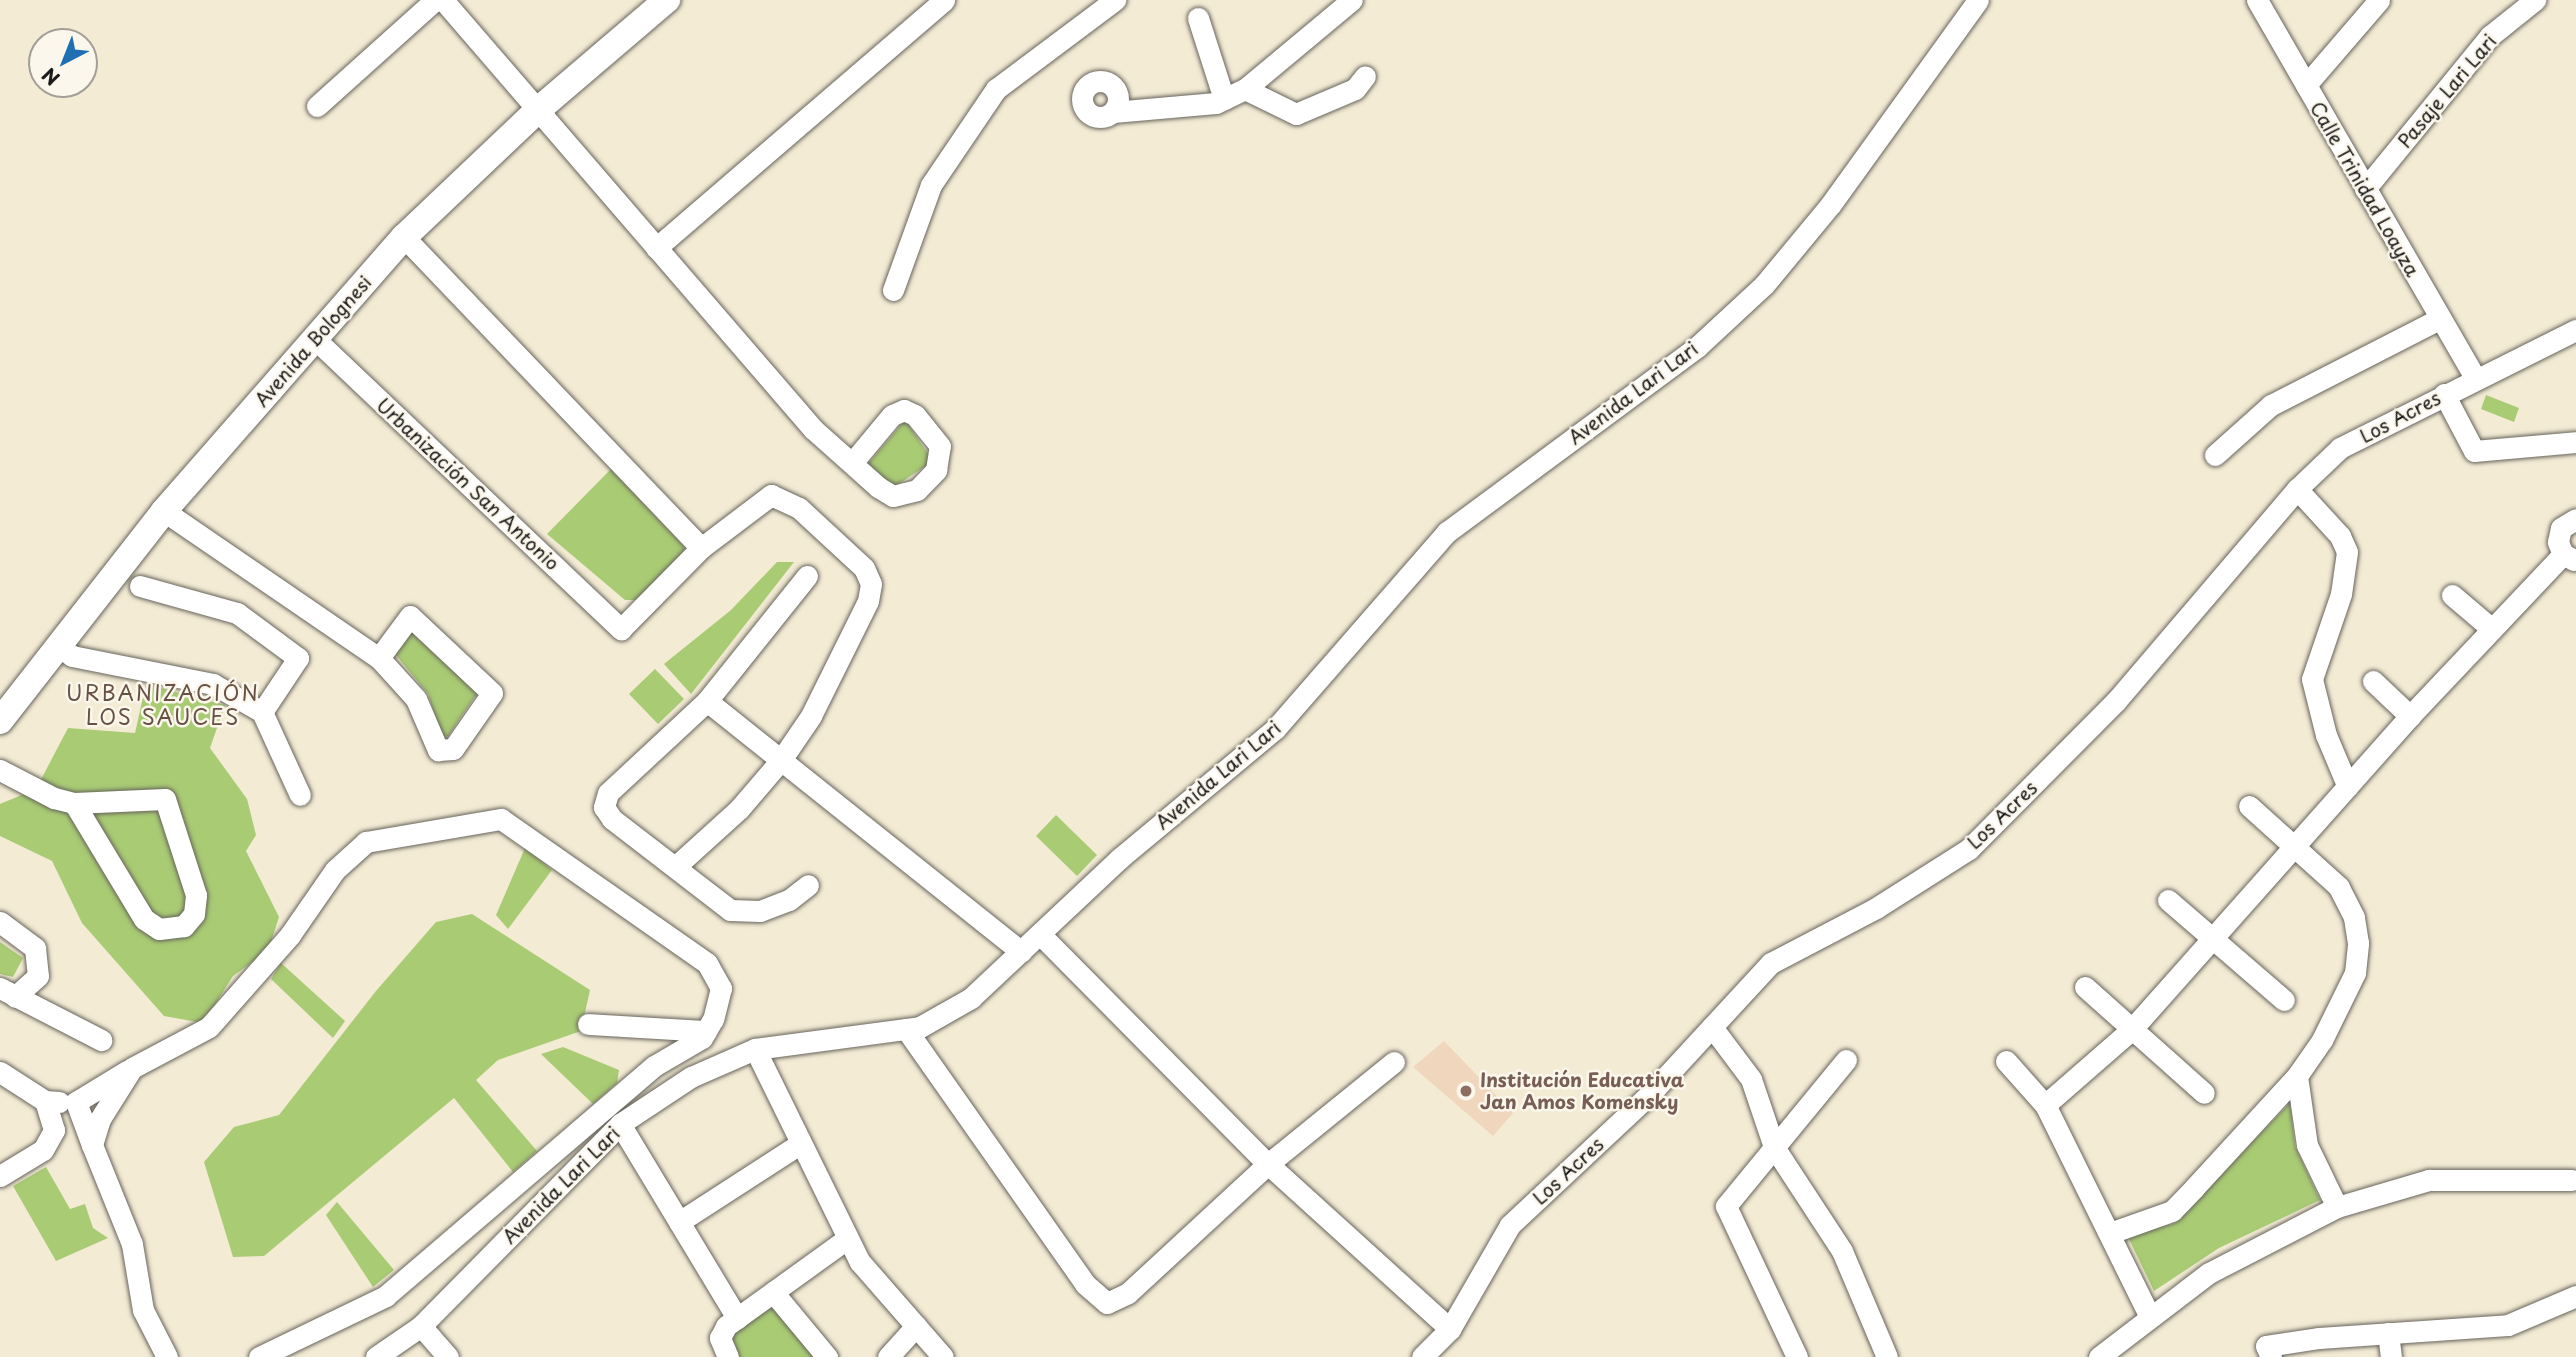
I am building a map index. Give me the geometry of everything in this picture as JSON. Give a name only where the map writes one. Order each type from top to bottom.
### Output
[{"type":"main road","name":"Avenida Bolognesi","points":[[0,721],[164,511],[404,237],[537,110],[667,0]]},
{"type":"street","points":[[317,106],[435,0]]},
{"type":"street","points":[[443,0],[813,429],[852,463]]},
{"type":"street","points":[[656,248],[944,0]]},
{"type":"street","points":[[893,290],[931,185],[996,89],[1115,0]]},
{"type":"street","points":[[1113,112],[1224,99],[1245,89],[1352,0]]},
{"type":"street","name":"Calle Trinidad Loayza","points":[[2257,0],[2475,377]]},
{"type":"street","points":[[2306,85],[2379,0]]},
{"type":"street","name":"Pasaje Lari Lari","points":[[2365,189],[2490,36],[2535,0]]},
{"type":"street","name":"Avenida Lari Lari","points":[[376,1357],[421,1326],[620,1124],[691,1077],[755,1049],[920,1027],[971,999],[1120,858],[1276,729],[1447,532],[1697,347],[1764,285],[1831,204],[1970,4]]},
{"type":"street","points":[[1198,18],[1224,99]]},
{"type":"street","points":[[1245,89],[1296,114],[1355,89],[1365,76]]},
{"type":"street","points":[[404,237],[701,548],[776,495],[851,552],[871,584],[868,601],[811,716],[781,760],[739,808],[675,867]]},
{"type":"street","points":[[2215,455],[2271,405],[2439,318]]},
{"type":"street","name":"Los Acres","points":[[1422,1357],[1450,1329],[1510,1225],[1650,1094],[1772,963],[1877,908],[1969,849],[2116,701],[2297,489],[2340,448],[2475,377],[2576,330]]},
{"type":"street","name":"Urbanización San Antonio","points":[[315,339],[621,629],[701,548]]},
{"type":"street","points":[[2444,394],[2474,450],[2576,442]]},
{"type":"street","points":[[2297,489],[2340,536],[2347,552],[2341,594],[2312,679],[2326,735],[2348,787]]},
{"type":"street","points":[[164,511],[379,658],[416,699],[438,750],[453,749],[492,693],[410,616],[379,658]]},
{"type":"street","points":[[2045,1105],[2132,1029],[2410,716],[2492,629],[2570,558],[2558,534],[2566,523],[2576,519]]},
{"type":"street","points":[[807,576],[707,701],[605,801],[612,819],[740,913],[789,900],[808,885]]},
{"type":"street","points":[[140,586],[237,613],[298,658],[262,712]]},
{"type":"street","points":[[2452,595],[2492,629]]},
{"type":"street","points":[[59,646],[72,656],[213,684],[262,712],[300,795]]},
{"type":"street","points":[[2373,681],[2410,716]]},
{"type":"street","points":[[707,701],[1021,952]]},
{"type":"street","points":[[0,770],[54,798],[74,803],[165,799],[196,895],[194,914],[184,926],[159,929],[144,919],[74,803]]},
{"type":"street","points":[[2110,1233],[2172,1211],[2297,1076],[2339,1009],[2355,973],[2358,943],[2354,917],[2339,887],[2297,846],[2249,806]]},
{"type":"street","points":[[0,1072],[46,1101],[76,1102],[132,1068],[209,1027],[290,935],[335,870],[366,842],[501,819],[707,963],[721,988],[706,1031],[681,1052],[654,1066],[386,1296],[259,1357]]},
{"type":"street","points":[[2168,900],[2284,1000]]},
{"type":"street","points":[[0,922],[35,948],[38,976],[8,992]]},
{"type":"street","points":[[1040,934],[1268,1164],[1450,1329]]},
{"type":"street","points":[[2085,988],[2204,1093]]},
{"type":"street","points":[[8,992],[101,1040]]},
{"type":"street","points":[[588,1024],[706,1031]]},
{"type":"street","points":[[1712,1027],[1751,1079],[1774,1147],[1842,1251],[1887,1357]]},
{"type":"street","points":[[906,1029],[1085,1284],[1107,1303],[1128,1293],[1268,1164],[1394,1062]]},
{"type":"street","points":[[755,1049],[860,1262],[943,1357]]},
{"type":"street","points":[[681,1052],[691,1077]]},
{"type":"street","points":[[1797,1357],[1726,1206],[1846,1060]]},
{"type":"street","points":[[2006,1061],[2045,1105],[2150,1317]]},
{"type":"street","points":[[92,1145],[100,1119],[132,1068]]},
{"type":"street","points":[[2297,1076],[2307,1145],[2337,1208]]},
{"type":"street","points":[[0,1176],[43,1150],[54,1130],[46,1101]]},
{"type":"street","points":[[76,1102],[132,1244],[143,1310],[167,1357]]},
{"type":"street","points":[[620,1124],[737,1318]]},
{"type":"street","points":[[679,1222],[801,1143]]},
{"type":"street","points":[[2099,1357],[2209,1273],[2337,1208],[2429,1180],[2572,1180]]},
{"type":"street","points":[[728,1357],[720,1338],[737,1318],[848,1238]]},
{"type":"street","points":[[773,1292],[827,1357]]},
{"type":"street","points":[[2271,1357],[2266,1346],[2388,1333],[2508,1325],[2576,1296]]},
{"type":"street","points":[[421,1326],[448,1357]]},
{"type":"street","points":[[887,1357],[916,1326]]},
{"type":"street","points":[[2388,1333],[2391,1357]]},
{"type":"shaded area","name":"Institución Educativa Jan Amos Komensky","points":[[1444,1041],[1513,1113],[1493,1136],[1413,1067]]},
{"type":"green space","points":[[2486,395],[2519,408],[2514,422],[2481,409]]},
{"type":"green space","points":[[905,420],[933,461],[894,487],[868,464]]},
{"type":"green space","points":[[611,469],[683,545],[685,553],[638,600],[625,600],[547,534]]},
{"type":"green space","points":[[777,562],[794,562],[691,694],[664,664],[731,610]]},
{"type":"green space","points":[[410,630],[478,692],[448,736],[442,737],[428,694],[395,654]]},
{"type":"green space","points":[[655,669],[684,699],[658,724],[629,694]]},
{"type":"green space","points":[[146,684],[225,705],[210,748],[247,799],[256,835],[246,851],[279,917],[268,951],[233,976],[203,1023],[164,1016],[82,923],[52,861],[0,836],[0,804],[36,789],[68,728],[135,733]]},
{"type":"green space","points":[[1056,815],[1097,855],[1077,876],[1036,836]]},
{"type":"green space","points":[[525,848],[552,870],[508,929],[496,915]]},
{"type":"green space","points":[[472,914],[590,990],[581,1031],[498,1060],[476,1080],[537,1151],[513,1172],[454,1098],[264,1256],[233,1257],[204,1162],[234,1127],[279,1115],[376,991],[436,922]]},
{"type":"green space","points":[[0,942],[23,958],[13,977],[0,974]]},
{"type":"green space","points":[[281,963],[345,1021],[333,1038],[271,979]]},
{"type":"green space","points":[[563,1047],[619,1070],[617,1083],[593,1104],[541,1054]]},
{"type":"green space","points":[[2290,1103],[2295,1146],[2320,1200],[2219,1248],[2154,1291],[2127,1235],[2173,1224]]},
{"type":"green space","points":[[46,1167],[70,1209],[85,1204],[93,1228],[108,1238],[56,1261],[13,1186]]},
{"type":"green space","points":[[337,1202],[394,1270],[373,1287],[326,1215]]},
{"type":"green space","points":[[772,1304],[817,1357],[740,1357],[731,1339],[735,1331]]},
{"type":"place","name":"Institución Educativa Jan Amos Komensky","points":[[1466,1091]]},
{"type":"district","name":"URBANIZACIÓN LOS SAUCES","points":[[163,704]]}]
